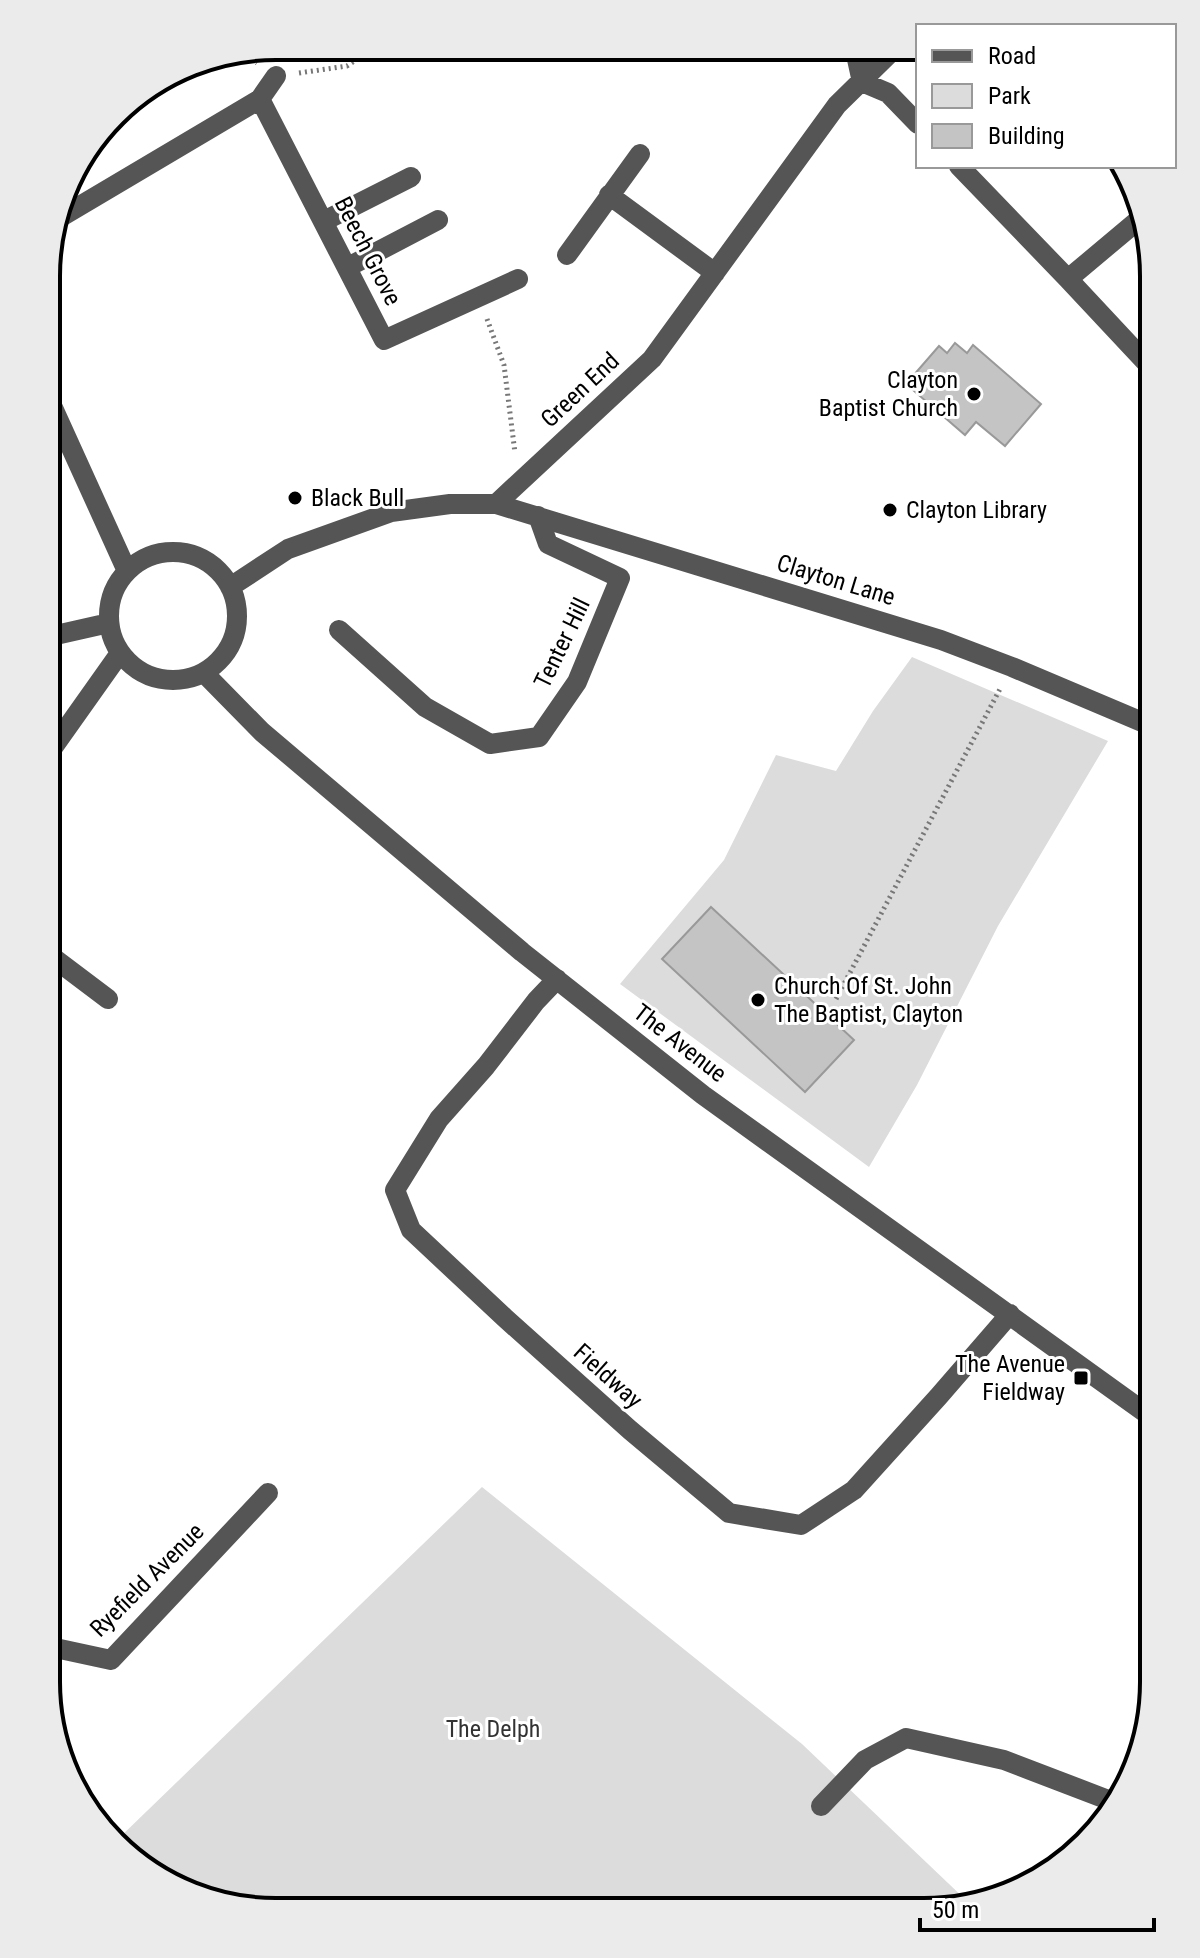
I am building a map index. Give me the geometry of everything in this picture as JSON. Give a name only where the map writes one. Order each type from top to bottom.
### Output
[{"type":"street","points":[[857,60],[862,82]]},
{"type":"street","points":[[862,82],[863,60]]},
{"type":"street","name":"Green End","points":[[496,504],[652,359],[837,105],[883,60]]},
{"type":"street","points":[[69,212],[260,99],[276,76]]},
{"type":"street","points":[[862,82],[888,93],[916,122]]},
{"type":"street","name":"Beech Grove","points":[[260,99],[384,340],[518,279]]},
{"type":"street","points":[[567,255],[640,154]]},
{"type":"street","points":[[972,170],[1140,356]]},
{"type":"street","points":[[324,221],[411,177]]},
{"type":"street","points":[[609,195],[715,273]]},
{"type":"street","points":[[348,267],[438,220]]},
{"type":"street","points":[[1068,279],[1133,224]]},
{"type":"street","points":[[60,423],[127,571]]},
{"type":"street","points":[[230,587],[288,549],[391,512],[450,504],[496,504]]},
{"type":"street","name":"Clayton Lane","points":[[496,504],[941,640],[1140,721]]},
{"type":"street","name":"Tenter Hill","points":[[339,630],[425,707],[490,744],[539,737],[577,682],[620,578],[548,544],[538,516]]},
{"type":"street","points":[[183,552],[202,559],[219,571],[230,587],[237,606],[237,626],[231,645],[219,661],[204,673],[186,680],[149,676],[132,667],[120,653],[109,623],[109,604],[116,586],[127,571],[144,558],[183,552]]},
{"type":"street","points":[[60,634],[109,623]]},
{"type":"street","points":[[60,738],[120,653]]},
{"type":"street","name":"The Avenue","points":[[204,673],[262,732],[557,979],[703,1095],[1140,1409]]},
{"type":"street","points":[[60,963],[108,999]]},
{"type":"street","name":"Fieldway","points":[[557,979],[439,1119],[395,1190],[411,1230],[630,1430],[729,1513],[801,1525],[854,1490],[1010,1314]]},
{"type":"street","name":"Ryefield Avenue","points":[[60,1649],[111,1660],[268,1493]]},
{"type":"street","points":[[821,1806],[865,1760],[906,1738],[1004,1760],[1105,1799]]},
{"type":"path","points":[[254,62],[276,76],[347,66],[356,60]]},
{"type":"path","points":[[478,297],[504,365],[519,482]]},
{"type":"path","points":[[836,999],[1012,667]]},
{"type":"green space","points":[[912,657],[1108,741],[998,926],[917,1085],[869,1167],[620,984],[724,860],[776,755],[836,771],[873,711]]},
{"type":"green space","name":"The Delph","points":[[482,1487],[802,1744],[960,1895],[924,1898],[248,1896],[193,1882],[168,1869],[123,1835]]},
{"type":"building","name":"Clayton Baptist Church","points":[[955,343],[967,353],[973,345],[1041,404],[1005,446],[976,422],[965,435],[906,384],[939,346],[947,353]]},
{"type":"building","name":"Church Of St. John The Baptist, Clayton","points":[[711,907],[854,1040],[805,1092],[662,959]]},
{"type":"place","name":"Clayton Baptist Church","points":[[974,394]]},
{"type":"place","name":"Black Bull","points":[[295,498]]},
{"type":"place","name":"Clayton Library","points":[[890,510]]},
{"type":"place","name":"Church Of St. John The Baptist, Clayton","points":[[758,1000]]},
{"type":"place","name":"The Avenue Fieldway","points":[[1081,1378]]}]
